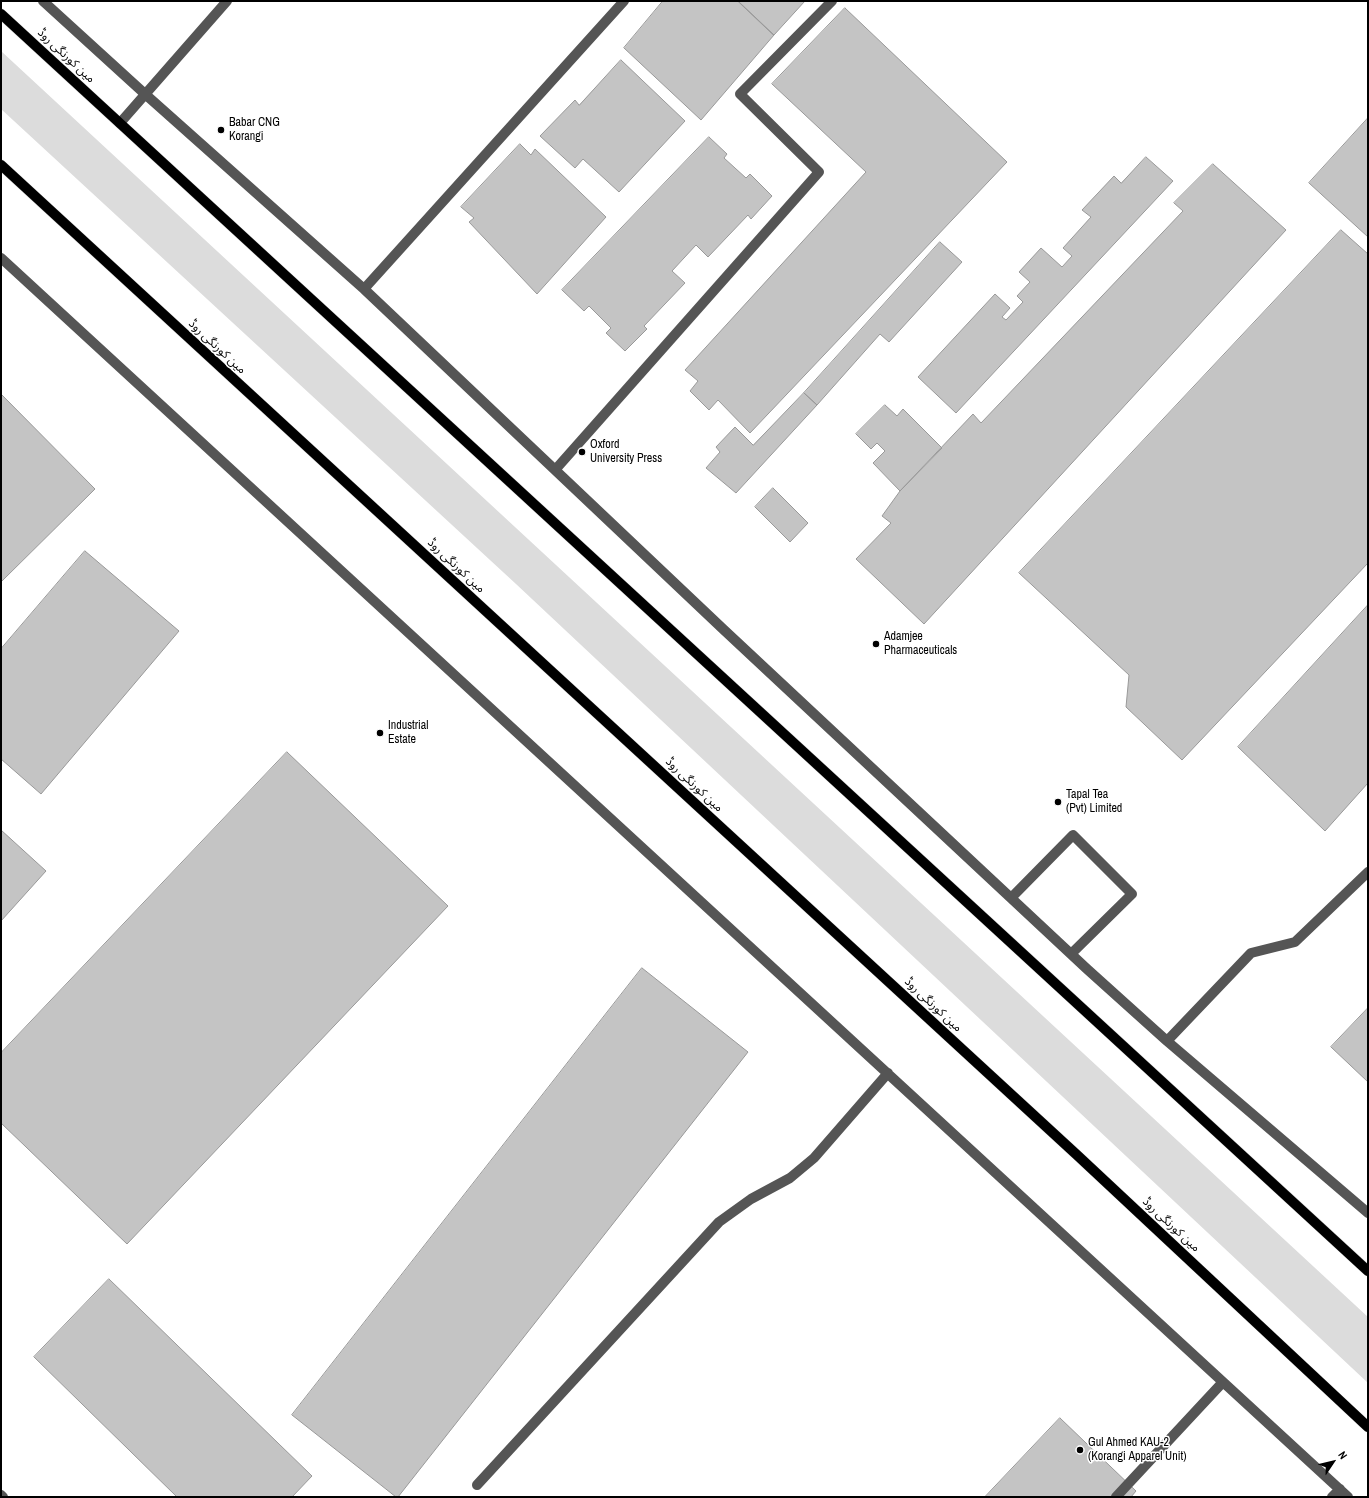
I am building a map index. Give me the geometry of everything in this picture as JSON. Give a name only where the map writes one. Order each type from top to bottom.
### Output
[{"type":"main road","name":"مین کورنگی روڈ","points":[[1,14],[1368,1271]]},
{"type":"main road","name":"مین کورنگی روڈ","points":[[1,165],[1077,1155],[1368,1427]]},
{"type":"street","points":[[43,1],[364,289],[728,634],[1071,954],[1167,1041],[1368,1213]]},
{"type":"street","points":[[120,123],[227,1]]},
{"type":"street","points":[[364,289],[624,1]]},
{"type":"street","points":[[555,470],[819,172],[740,94],[832,1]]},
{"type":"street","points":[[1,258],[1348,1497]]},
{"type":"street","points":[[1011,898],[1073,835],[1132,894],[1071,954]]},
{"type":"street","points":[[1167,1041],[1251,953],[1295,942],[1368,872]]},
{"type":"street","points":[[478,1485],[719,1222],[751,1199],[790,1178],[814,1158],[888,1073]]},
{"type":"street","points":[[1116,1497],[1223,1382]]},
{"type":"street","points":[[1332,1497],[1340,1489]]},
{"type":"shaded area","points":[[1,51],[1368,1317],[1368,1383],[516,584],[1,109]]},
{"type":"building","points":[[663,1],[738,1],[774,35],[701,120],[624,48]]},
{"type":"building","points":[[738,1],[805,1],[774,35]]},
{"type":"building","points":[[845,8],[1007,162],[750,433],[718,400],[709,410],[690,391],[698,381],[685,370],[866,172],[772,84]]},
{"type":"building","points":[[621,60],[685,121],[619,192],[583,159],[575,168],[540,136],[575,100],[579,105]]},
{"type":"building","points":[[1368,118],[1368,237],[1309,183]]},
{"type":"building","points":[[709,137],[727,154],[724,158],[746,178],[750,174],[772,196],[751,219],[748,215],[708,257],[696,245],[672,271],[685,283],[644,326],[647,329],[625,351],[606,333],[611,328],[589,306],[584,311],[562,290]]},
{"type":"building","points":[[520,144],[531,155],[535,149],[606,217],[537,294],[469,222],[474,218],[461,207]]},
{"type":"building","points":[[1146,157],[1173,181],[956,413],[918,377],[995,294],[1010,308],[1002,317],[1006,320],[1023,302],[1017,296],[1030,282],[1019,272],[1041,248],[1062,267],[1072,256],[1063,248],[1091,217],[1082,210],[1114,176],[1121,183]]},
{"type":"building","points":[[1213,164],[1286,230],[924,624],[856,559],[891,523],[882,516],[900,491],[973,414],[981,423],[1183,211],[1174,203]]},
{"type":"building","points":[[1341,230],[1368,254],[1368,563],[1182,760],[1126,707],[1129,675],[1019,573]]},
{"type":"building","points":[[940,242],[962,262],[889,342],[880,334],[817,405],[804,393]]},
{"type":"building","points":[[804,393],[817,405],[736,493],[706,468],[720,452],[716,447],[735,427],[753,445]]},
{"type":"building","points":[[1,394],[95,489],[1,582]]},
{"type":"building","points":[[885,405],[897,416],[903,409],[942,448],[900,491],[873,463],[885,451],[877,443],[871,449],[856,434]]},
{"type":"building","points":[[773,488],[808,523],[790,542],[755,507]]},
{"type":"building","points":[[85,551],[179,631],[41,794],[1,759],[1,649]]},
{"type":"building","points":[[1368,605],[1368,783],[1325,831],[1238,747]]},
{"type":"building","points":[[287,752],[448,906],[127,1244],[1,1123],[1,1053]]},
{"type":"building","points":[[1,830],[46,871],[1,921]]},
{"type":"building","points":[[642,968],[748,1052],[398,1497],[396,1497],[292,1415]]},
{"type":"building","points":[[1368,1008],[1368,1082],[1331,1047]]},
{"type":"building","points":[[109,1279],[312,1476],[292,1497],[177,1497],[34,1357]]},
{"type":"building","points":[[1060,1418],[1136,1491],[1131,1497],[985,1497]]},
{"type":"place","name":"Babar CNG Korangi","points":[[221,130]]},
{"type":"place","name":"Oxford University Press","points":[[582,452]]},
{"type":"place","name":"Adamjee Pharmaceuticals","points":[[876,644]]},
{"type":"place","name":"Industrial Estate","points":[[380,733]]},
{"type":"place","name":"Tapal Tea (Pvt) Limited","points":[[1058,802]]},
{"type":"place","name":"Gul Ahmed KAU-2 (Korangi Apparel Unit)","points":[[1080,1450]]}]
